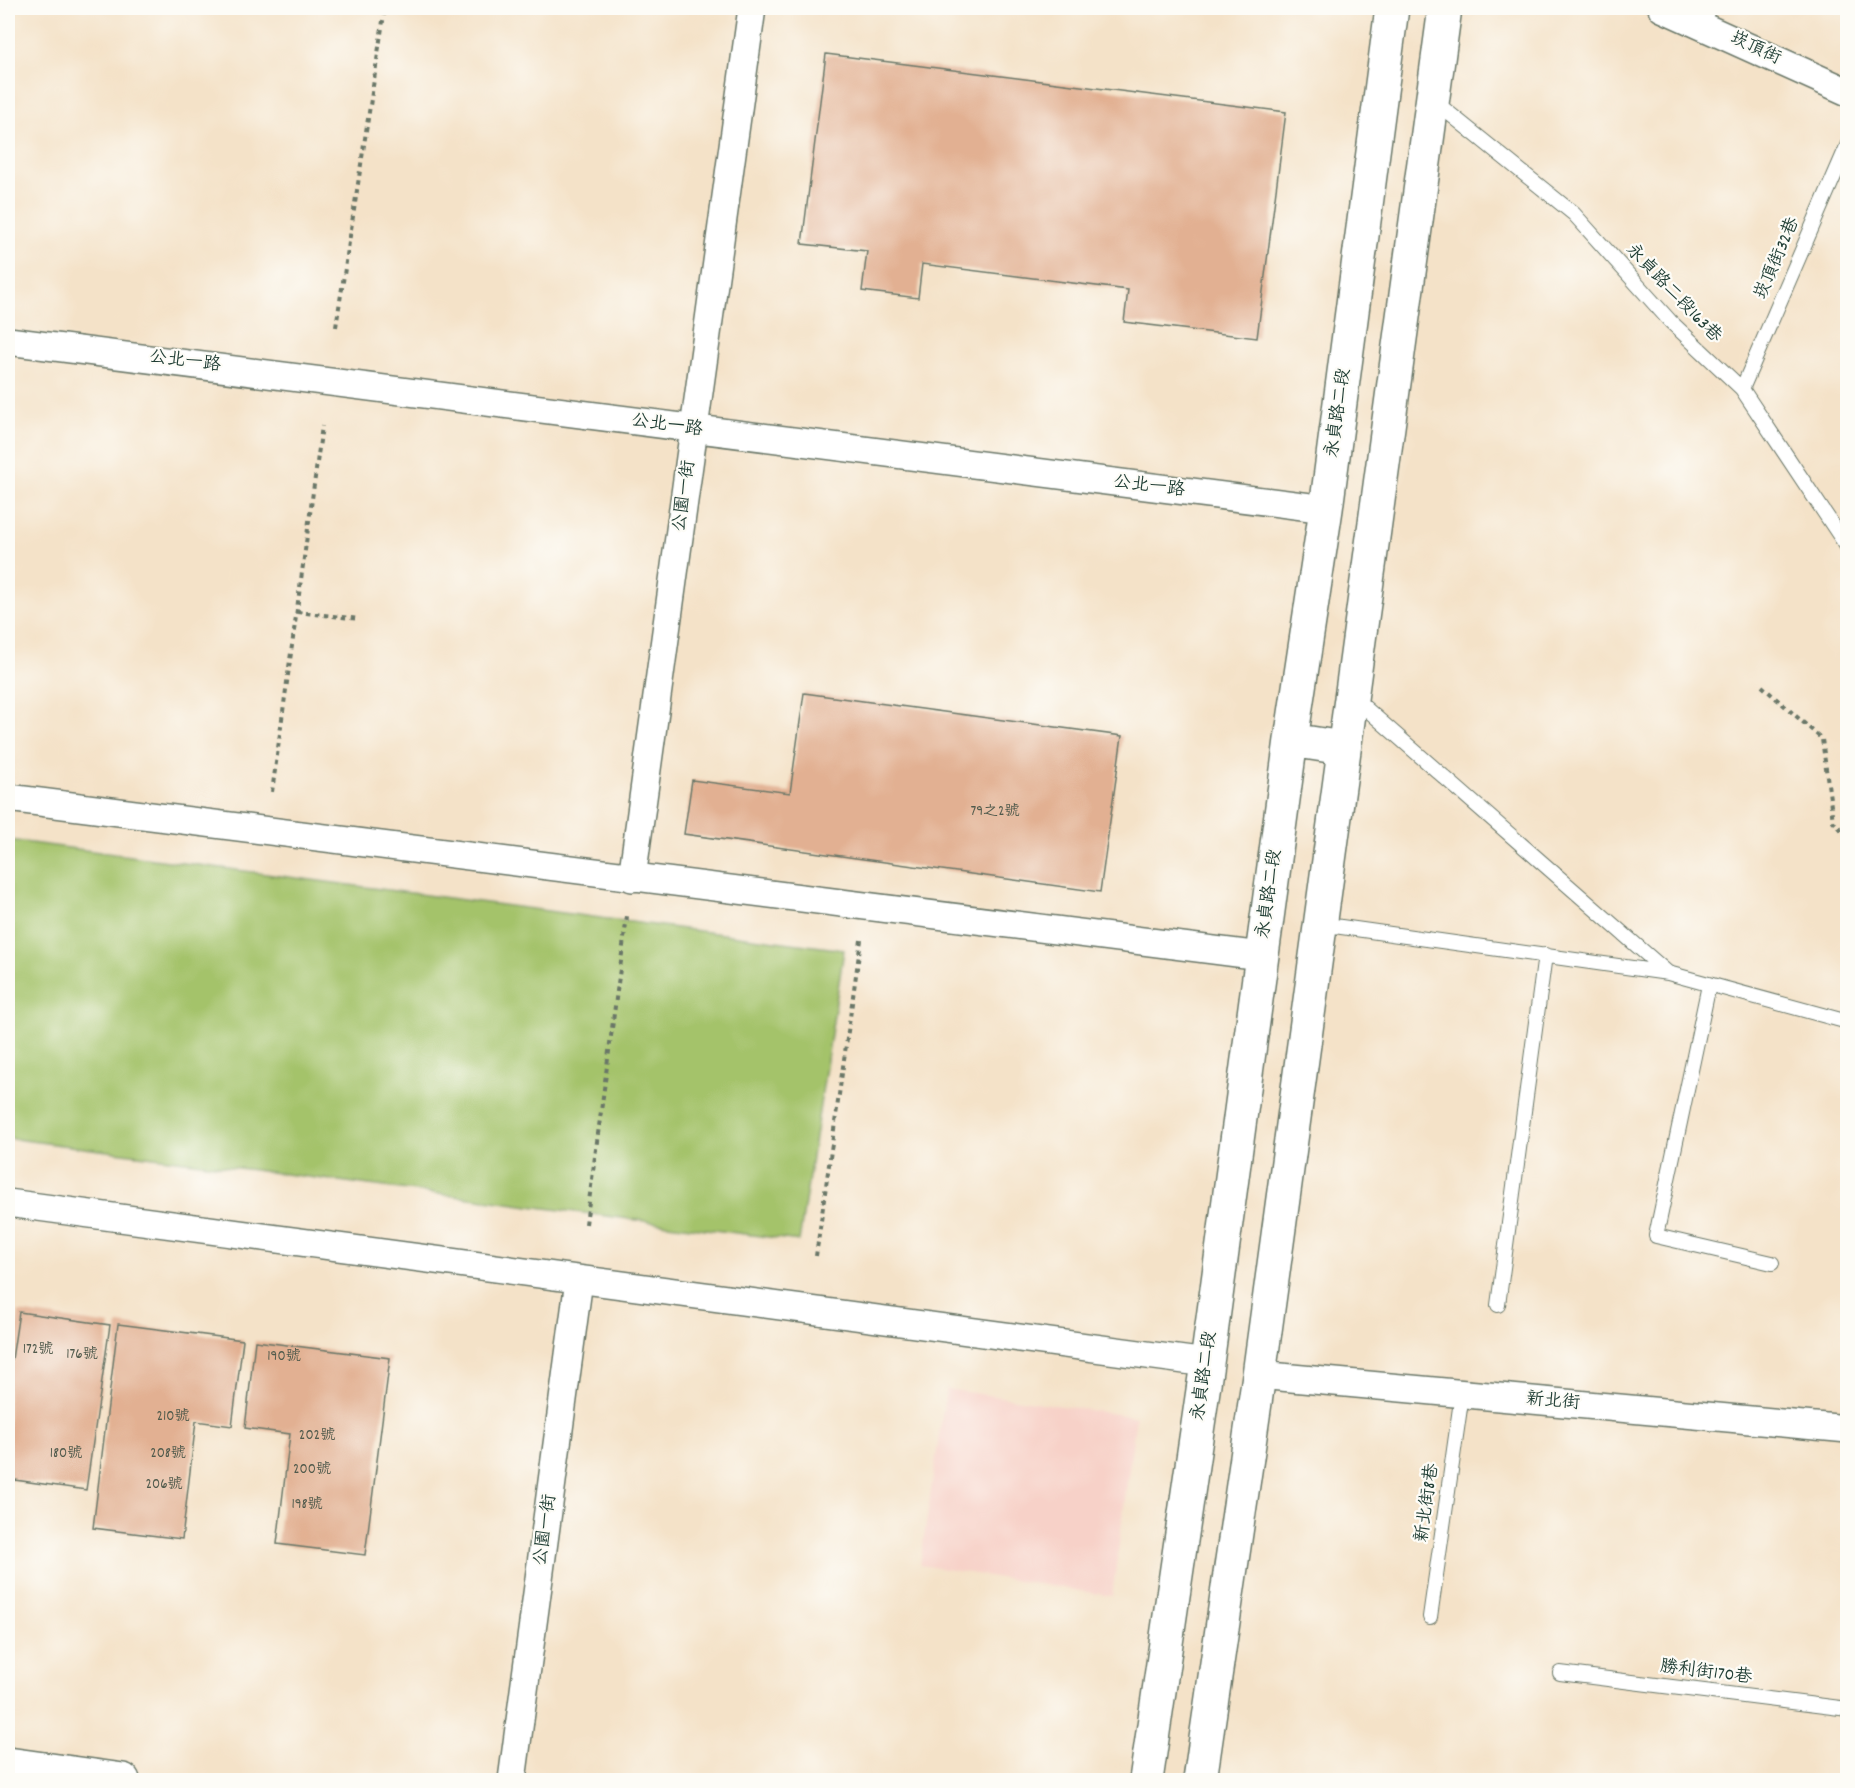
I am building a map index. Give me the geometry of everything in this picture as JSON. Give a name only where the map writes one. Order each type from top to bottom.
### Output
[{"type":"main road","name":"永貞路二段","points":[[1146,1780],[1207,1363],[1291,740],[1326,509],[1392,8]]},
{"type":"main road","points":[[1200,1780],[1259,1375],[1445,8]]},
{"type":"main road","points":[[1291,740],[1343,748]]},
{"type":"main road","points":[[8,1764],[123,1780]]},
{"type":"street","name":"公園一街","points":[[632,878],[752,8]]},
{"type":"street","name":"崁頂街","points":[[1662,8],[1705,16],[1848,92]]},
{"type":"street","name":"公北一路","points":[[8,340],[329,380],[694,430],[1326,509]]},
{"type":"street","points":[[8,798],[1261,956]]},
{"type":"street","points":[[8,1203],[1207,1363]]},
{"type":"street","name":"公園一街","points":[[512,1780],[579,1280]]},
{"type":"street","name":"新北街","points":[[1259,1375],[1848,1429]]},
{"type":"lane","name":"永貞路二段163巷","points":[[1433,99],[1574,214],[1670,321],[1742,389],[1848,548]]},
{"type":"lane","name":"崁頂街32巷","points":[[1742,389],[1848,144]]},
{"type":"lane","points":[[1350,694],[1668,973]]},
{"type":"lane","points":[[1320,924],[1668,973],[1848,1022]]},
{"type":"lane","points":[[1498,1305],[1545,955]]},
{"type":"lane","points":[[1709,985],[1656,1236],[1772,1263]]},
{"type":"lane","name":"新北街8巷","points":[[1430,1617],[1462,1394]]},
{"type":"lane","name":"勝利街170巷","points":[[1560,1673],[1848,1709]]},
{"type":"path","points":[[336,327],[385,8]]},
{"type":"path","points":[[272,792],[322,426]]},
{"type":"path","points":[[297,612],[359,619]]},
{"type":"path","points":[[1762,686],[1822,739],[1833,821],[1848,837]]},
{"type":"path","points":[[586,1224],[627,916]]},
{"type":"path","points":[[816,1256],[861,940]]},
{"type":"shaded area","points":[[946,1389],[1136,1417],[1112,1596],[920,1565]]},
{"type":"green space","points":[[8,840],[844,950],[799,1241],[8,1138]]},
{"type":"building","points":[[826,54],[1286,112],[1257,338],[1124,322],[1128,290],[922,264],[918,298],[862,291],[867,251],[802,244]]},
{"type":"building","points":[[804,693],[1122,736],[1100,892],[684,834],[692,780],[790,793]]},
{"type":"building","points":[[19,1312],[110,1325],[86,1490],[8,1479],[8,1358],[12,1359]]},
{"type":"building","points":[[118,1324],[243,1340],[232,1426],[196,1421],[182,1539],[93,1528]]},
{"type":"building","points":[[255,1341],[390,1358],[365,1555],[277,1544],[290,1434],[245,1428]]}]
